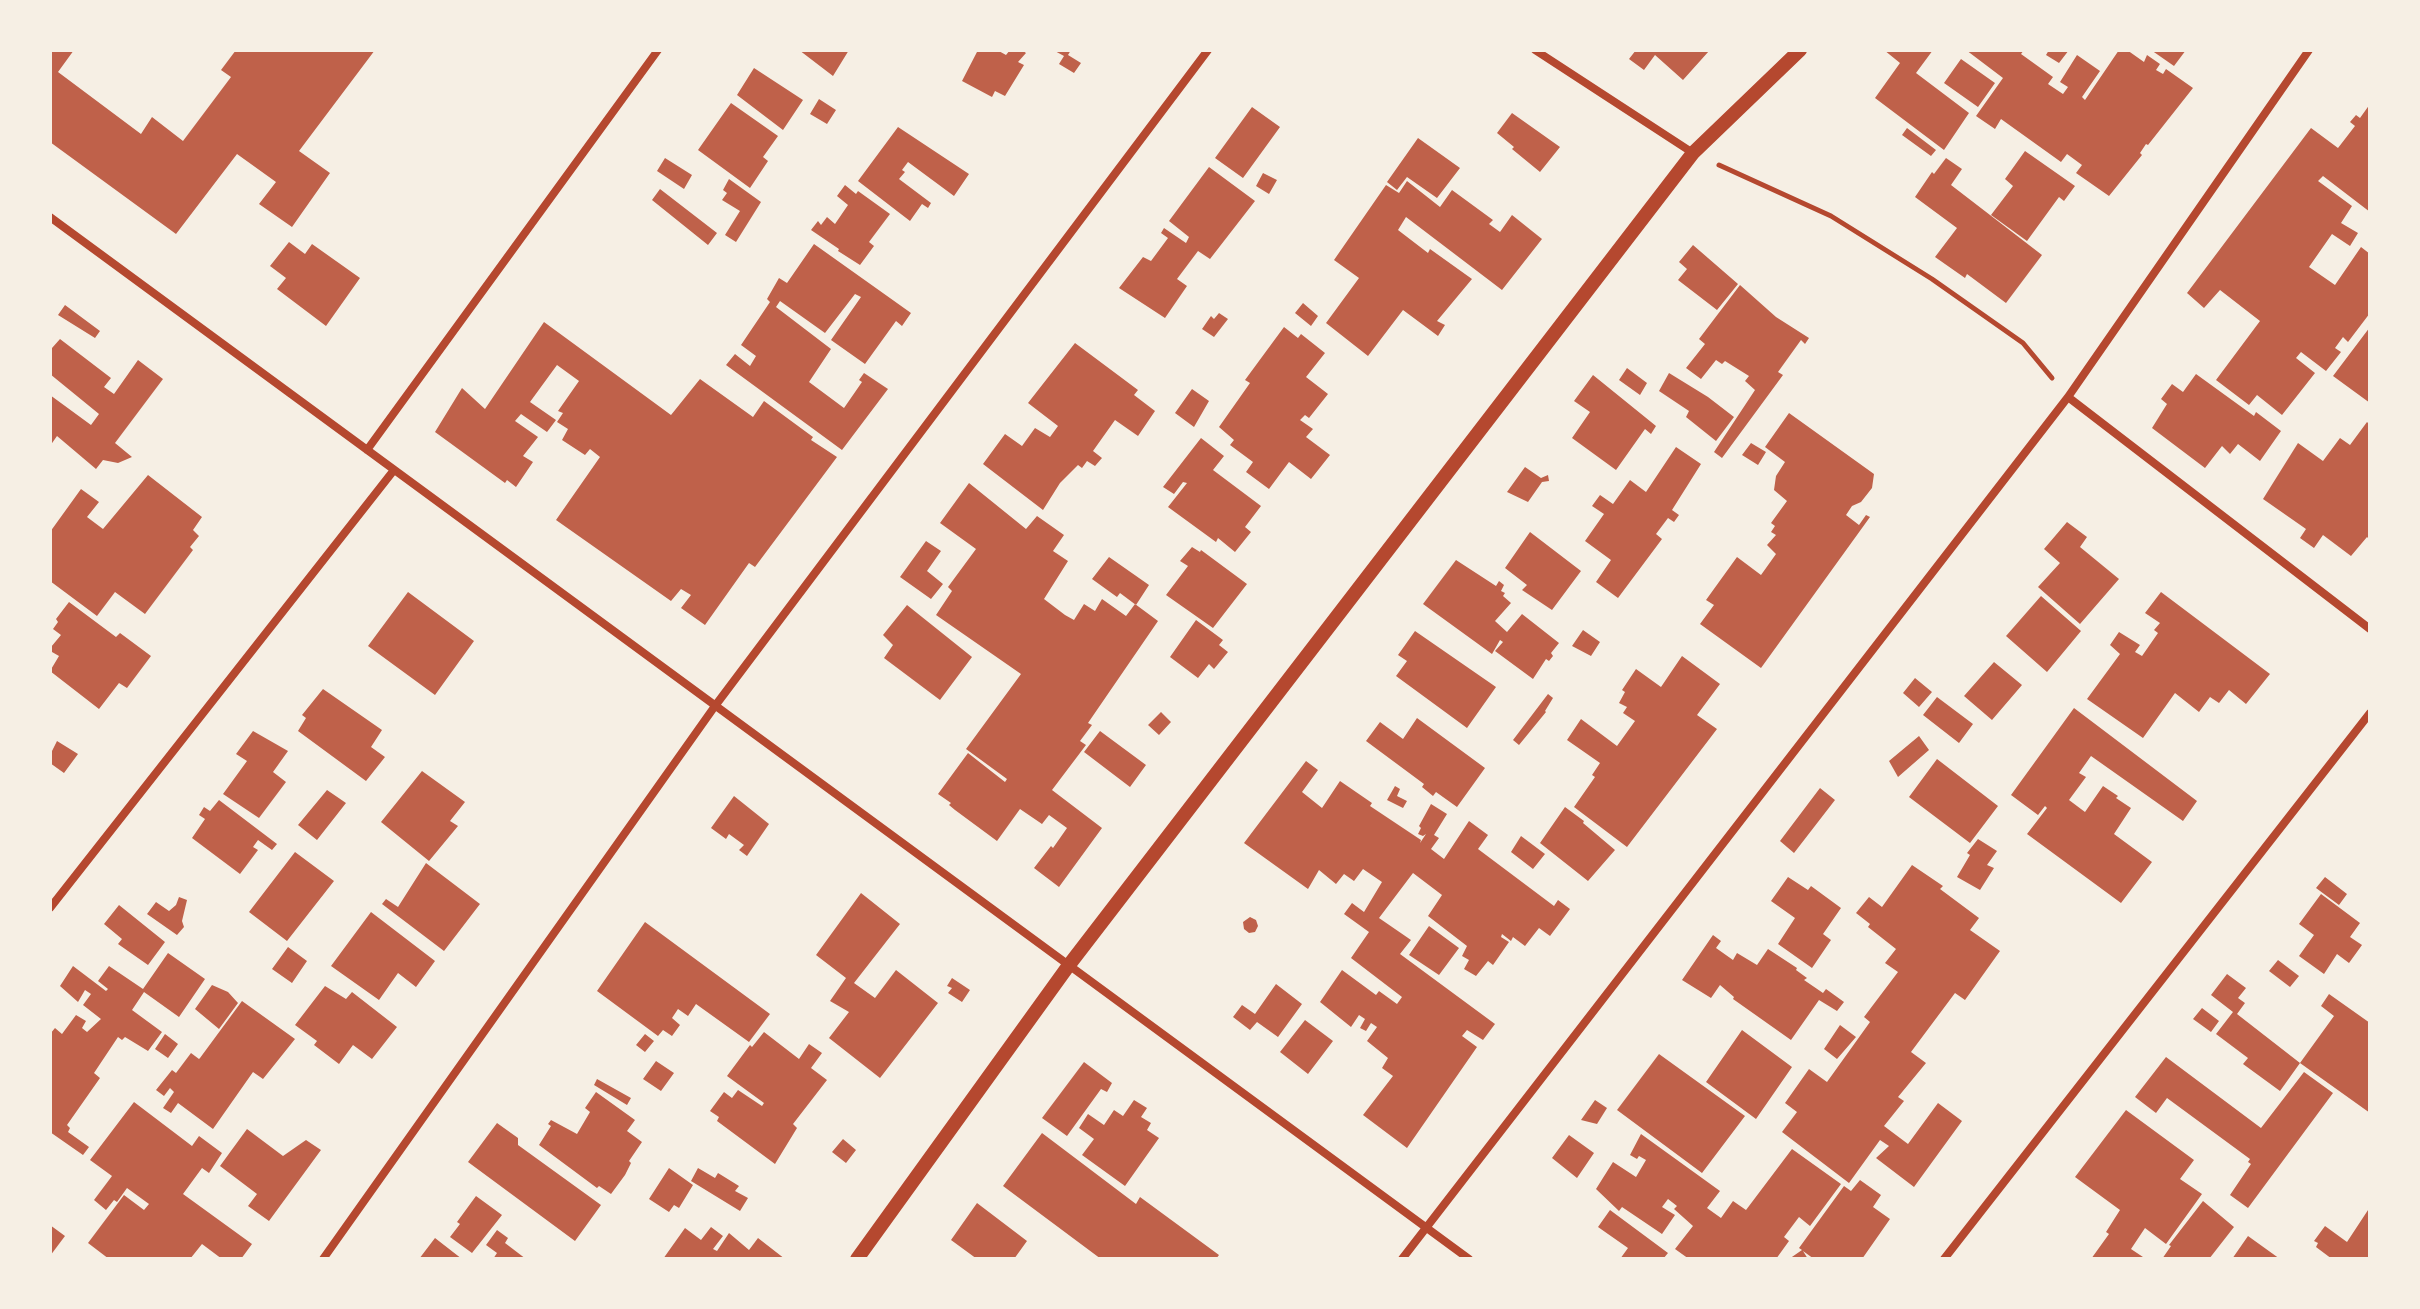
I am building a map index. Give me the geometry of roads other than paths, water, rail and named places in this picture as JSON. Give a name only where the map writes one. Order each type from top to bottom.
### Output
[{"type":"street","points":[[367,450],[658,50]]},
{"type":"street","points":[[323,1259],[715,706],[1208,50]]},
{"type":"street","points":[[1535,50],[1693,153]]},
{"type":"street","points":[[857,1259],[1069,965],[1693,153],[1800,50]]},
{"type":"street","points":[[1402,1259],[2068,397],[2309,50]]},
{"type":"street","points":[[50,217],[1469,1259]]},
{"type":"street","points":[[2068,397],[2370,629]]},
{"type":"street","points":[[50,908],[394,470]]},
{"type":"street","points":[[1944,1259],[2370,713]]}]
